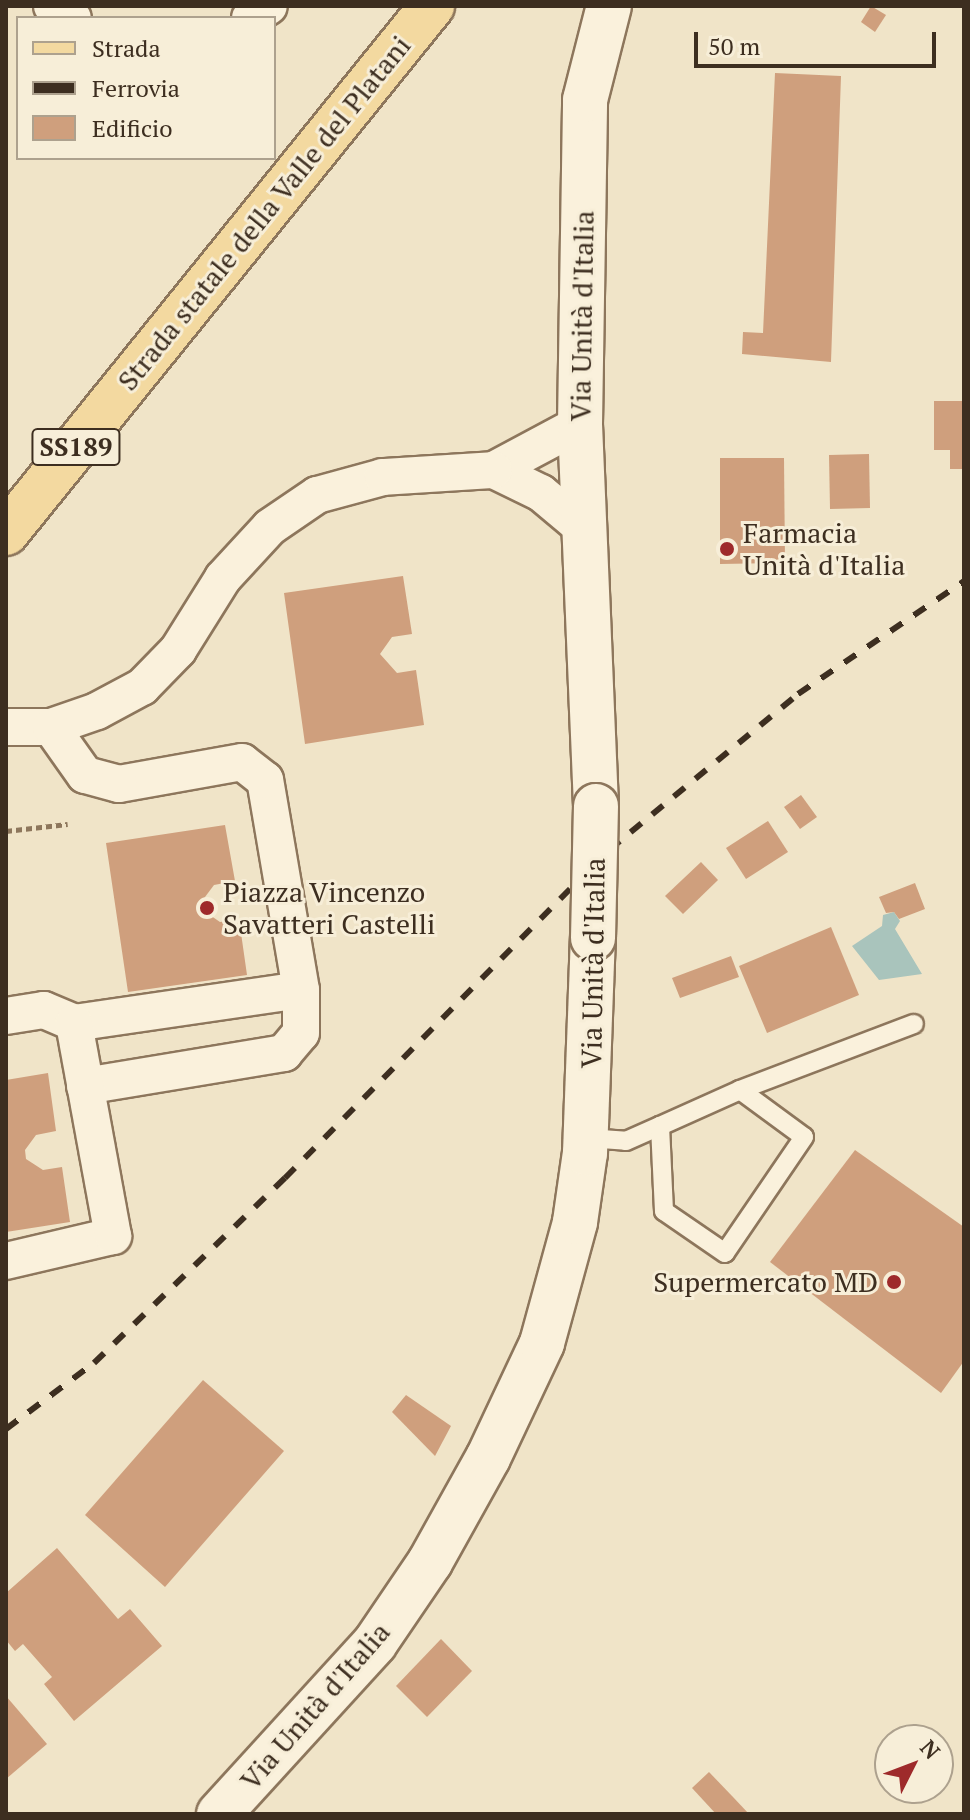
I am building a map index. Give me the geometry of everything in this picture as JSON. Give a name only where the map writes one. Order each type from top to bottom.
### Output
[{"type":"main road","name":"Strada statale della Valle del Platani","points":[[6,533],[432,6]]},
{"type":"street","points":[[52,6],[70,16]]},
{"type":"street","name":"Via Unità d'Italia","points":[[219,1814],[375,1643],[430,1562],[488,1458],[542,1343],[575,1222],[587,1138],[596,806],[580,424],[585,100],[609,6]]},
{"type":"street","points":[[6,727],[51,727],[97,711],[142,687],[178,650],[223,578],[260,537],[317,495],[383,477],[494,470],[580,424]]},
{"type":"street","points":[[494,470],[541,493],[584,529]]},
{"type":"street","points":[[51,727],[85,775],[119,784],[242,762],[265,780],[301,990],[301,1033],[284,1053],[85,1086]]},
{"type":"street","points":[[6,1016],[44,1010],[74,1023],[301,990]]},
{"type":"street","points":[[6,1261],[113,1236],[74,1023]]},
{"type":"lane","points":[[587,1138],[626,1141],[740,1090],[914,1024]]},
{"type":"lane","points":[[660,1126],[664,1211],[725,1253],[804,1137],[740,1090]]},
{"type":"path","points":[[6,831],[68,824]]},
{"type":"water","points":[[894,912],[900,921],[895,929],[922,974],[879,980],[852,946],[882,926],[883,915]]},
{"type":"building","points":[[871,6],[886,15],[875,32],[861,22]]},
{"type":"building","points":[[775,73],[841,76],[831,362],[742,354],[743,332],[763,333]]},
{"type":"building","points":[[934,401],[964,401],[964,469],[950,469],[950,450],[934,450]]},
{"type":"building","points":[[869,454],[870,508],[830,509],[829,455]]},
{"type":"building","points":[[720,458],[784,458],[785,563],[720,564]]},
{"type":"building","points":[[403,576],[412,634],[392,637],[380,654],[397,673],[416,670],[424,725],[305,744],[284,593]]},
{"type":"building","points":[[801,795],[817,817],[800,829],[784,807]]},
{"type":"building","points":[[768,821],[788,852],[746,879],[726,848]]},
{"type":"building","points":[[225,825],[235,881],[214,885],[202,901],[204,911],[220,922],[239,919],[247,975],[128,992],[106,843]]},
{"type":"building","points":[[701,862],[718,880],[683,914],[665,896]]},
{"type":"building","points":[[915,883],[925,909],[899,919],[894,912],[886,913],[879,897]]},
{"type":"building","points":[[831,927],[859,995],[767,1033],[739,966]]},
{"type":"building","points":[[731,956],[739,977],[680,998],[672,978]]},
{"type":"building","points":[[48,1073],[56,1131],[36,1135],[25,1150],[26,1159],[43,1170],[62,1167],[70,1222],[6,1232],[6,1080]]},
{"type":"building","points":[[855,1150],[964,1227],[964,1361],[941,1393],[770,1262]]},
{"type":"building","points":[[203,1380],[284,1451],[165,1587],[85,1515]]},
{"type":"building","points":[[406,1395],[451,1426],[435,1456],[392,1412]]},
{"type":"building","points":[[57,1548],[118,1619],[130,1609],[162,1646],[74,1721],[44,1684],[52,1677],[23,1644],[15,1651],[6,1640],[6,1593]]},
{"type":"building","points":[[441,1639],[472,1671],[427,1717],[396,1686]]},
{"type":"building","points":[[6,1696],[47,1744],[6,1779]]},
{"type":"building","points":[[709,1772],[749,1814],[716,1814],[692,1788]]},
{"type":"railway","points":[[6,1429],[94,1363],[285,1178],[609,850],[798,694],[964,581]]},
{"type":"place","name":"Farmacia Unità d'Italia","points":[[727,549]]},
{"type":"place","name":"Piazza Vincenzo Savatteri Castelli","points":[[207,908]]},
{"type":"place","name":"Supermercato MD","points":[[894,1282]]}]
